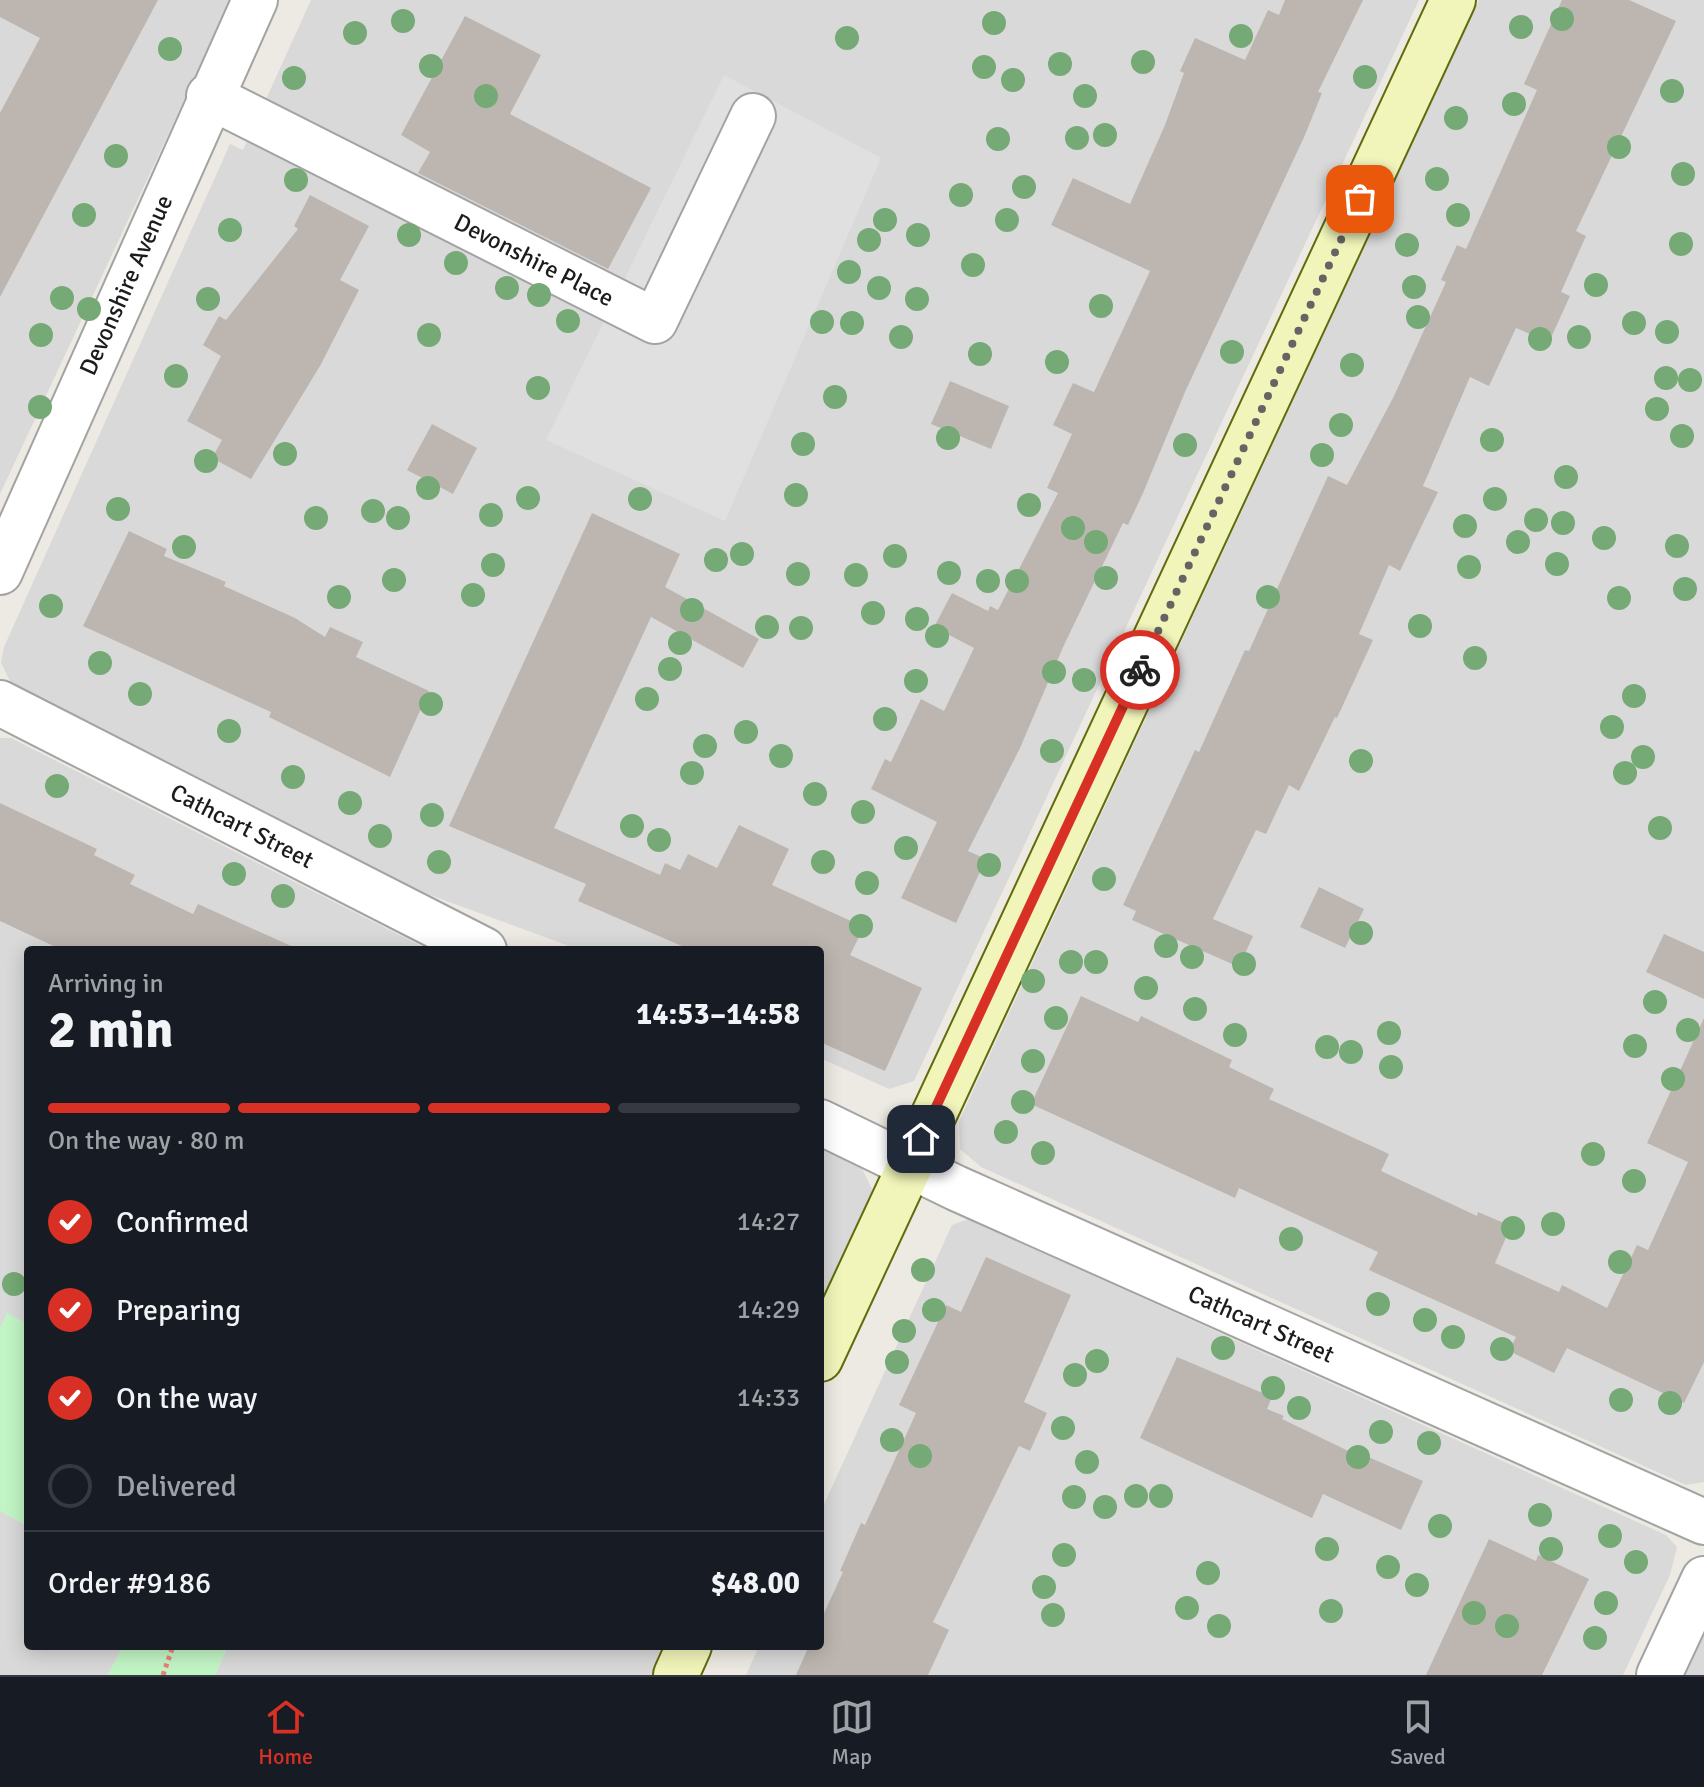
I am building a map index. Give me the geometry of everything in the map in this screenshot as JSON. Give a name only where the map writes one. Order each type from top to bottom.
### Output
[{"type":"street","name":"Devonshire Avenue","points":[[0,572],[209,96],[255,0]]},
{"type":"street","points":[[824,1350],[1453,0]]},
{"type":"street","name":"Devonshire Place","points":[[209,96],[655,321],[753,116]]},
{"type":"street","name":"Cathcart Street","points":[[0,703],[476,946]]},
{"type":"street","name":"Cathcart Street","points":[[824,1124],[908,1166],[1704,1522]]},
{"type":"street","points":[[1659,1675],[1704,1579]]},
{"type":"street","points":[[676,1675],[687,1650]]},
{"type":"path","points":[[163,1675],[172,1650]]},
{"type":"shaded area","points":[[0,0],[231,0],[0,494]]},
{"type":"shaded area","points":[[311,0],[1419,0],[914,1081],[889,1089],[824,1060],[824,946],[569,946],[359,869],[12,685],[1,663],[4,647],[230,144],[243,150]]},
{"type":"shaded area","points":[[1479,0],[1704,0],[1704,1482],[1686,1485],[981,1167],[960,1149],[959,1121]]},
{"type":"shaded area","points":[[724,75],[881,158],[725,521],[546,440]]},
{"type":"shaded area","points":[[0,738],[11,738],[421,946],[24,946],[24,1322],[8,1314],[0,1328]]},
{"type":"shaded area","points":[[824,1149],[861,1167],[872,1189],[860,1227],[824,1304]]},
{"type":"shaded area","points":[[968,1219],[1666,1535],[1677,1547],[1670,1575],[1623,1675],[746,1675],[757,1650],[824,1650],[824,1504],[952,1225]]},
{"type":"shaded area","points":[[0,1511],[24,1524],[24,1650],[121,1650],[108,1675],[0,1675]]},
{"type":"shaded area","points":[[1704,1600],[1704,1675],[1669,1675]]},
{"type":"shaded area","points":[[226,1650],[664,1650],[652,1675],[215,1675]]},
{"type":"green space","points":[[7,1313],[24,1322],[24,1524],[0,1511],[0,1328]]},
{"type":"green space","points":[[121,1650],[226,1650],[215,1675],[108,1675]]},
{"type":"building","points":[[0,0],[158,0],[0,297],[0,113],[40,38],[0,17]]},
{"type":"building","points":[[1285,0],[1363,0],[1318,92],[1322,93],[1305,135],[1185,392],[1143,493],[1128,525],[1123,523],[1064,645],[1020,748],[968,851],[986,859],[956,923],[901,898],[937,822],[871,789],[885,759],[891,762],[921,699],[944,711],[974,648],[934,627],[952,593],[988,611],[990,606],[998,610],[1058,493],[1047,488],[1072,434],[1053,425],[1073,383],[1094,392],[1150,271],[1051,225],[1073,178],[1130,204],[1165,125],[1184,73],[1180,71],[1195,38],[1245,60],[1268,10],[1279,15]]},
{"type":"building","points":[[1562,0],[1629,0],[1676,21],[1576,231],[1586,236],[1561,292],[1570,296],[1549,342],[1516,328],[1489,386],[1470,377],[1423,486],[1438,492],[1400,571],[1389,565],[1359,634],[1373,640],[1337,718],[1299,791],[1289,785],[1266,834],[1256,830],[1213,919],[1253,936],[1239,967],[1132,920],[1136,911],[1123,905],[1195,750],[1199,752],[1245,650],[1249,651],[1328,476],[1347,485],[1394,396],[1446,282],[1441,280],[1457,245],[1466,249],[1537,90],[1524,84]]},
{"type":"building","points":[[465,16],[541,55],[510,114],[651,188],[608,269],[418,173],[430,152],[401,135]]},
{"type":"building","points":[[310,195],[369,226],[340,280],[359,290],[320,366],[251,479],[212,458],[222,440],[187,421],[221,356],[203,345],[219,316],[226,320],[298,229],[294,226]]},
{"type":"building","points":[[950,381],[1009,406],[991,449],[931,424]]},
{"type":"building","points":[[432,424],[477,448],[453,494],[407,470]]},
{"type":"building","points":[[592,513],[680,554],[665,587],[759,639],[743,668],[651,617],[554,828],[660,875],[665,863],[680,870],[688,854],[717,868],[739,825],[789,849],[772,885],[864,927],[850,955],[922,988],[885,1071],[824,1044],[824,946],[682,946],[578,901],[586,884],[449,826]]},
{"type":"building","points":[[129,531],[167,549],[164,556],[226,582],[224,586],[295,618],[325,637],[330,627],[363,642],[356,657],[429,691],[390,777],[269,717],[271,712],[83,626]]},
{"type":"building","points":[[0,803],[97,849],[94,855],[135,875],[130,884],[193,914],[198,904],[291,946],[53,946],[0,921]]},
{"type":"building","points":[[1319,887],[1364,909],[1345,948],[1300,927]]},
{"type":"building","points":[[1664,934],[1704,952],[1704,999],[1646,972]]},
{"type":"building","points":[[1081,996],[1138,1022],[1141,1016],[1232,1060],[1229,1067],[1274,1089],[1269,1099],[1389,1154],[1381,1171],[1477,1216],[1478,1212],[1511,1226],[1495,1263],[1559,1292],[1562,1285],[1607,1308],[1637,1245],[1648,1250],[1688,1162],[1647,1143],[1704,1018],[1704,1362],[1684,1403],[1567,1348],[1554,1373],[1509,1351],[1516,1337],[1369,1270],[1378,1252],[1239,1188],[1235,1198],[1031,1104]]},
{"type":"building","points":[[986,1257],[1071,1295],[1024,1402],[1047,1413],[1030,1451],[1019,1446],[933,1622],[949,1630],[928,1675],[796,1675],[807,1650],[824,1650],[824,1613],[843,1572],[840,1571],[861,1523],[865,1525],[916,1413],[899,1405],[946,1305],[961,1312]]},
{"type":"building","points":[[1177,1357],[1272,1397],[1267,1409],[1284,1416],[1282,1419],[1363,1458],[1364,1455],[1423,1481],[1401,1530],[1323,1494],[1312,1518],[1140,1438]]},
{"type":"building","points":[[1489,1539],[1536,1561],[1538,1555],[1589,1579],[1542,1675],[1426,1675]]},
{"type":"way so far","points":[[1140,670],[1360,199]]},
{"type":"route","points":[[921,1139],[1140,670]]}]
